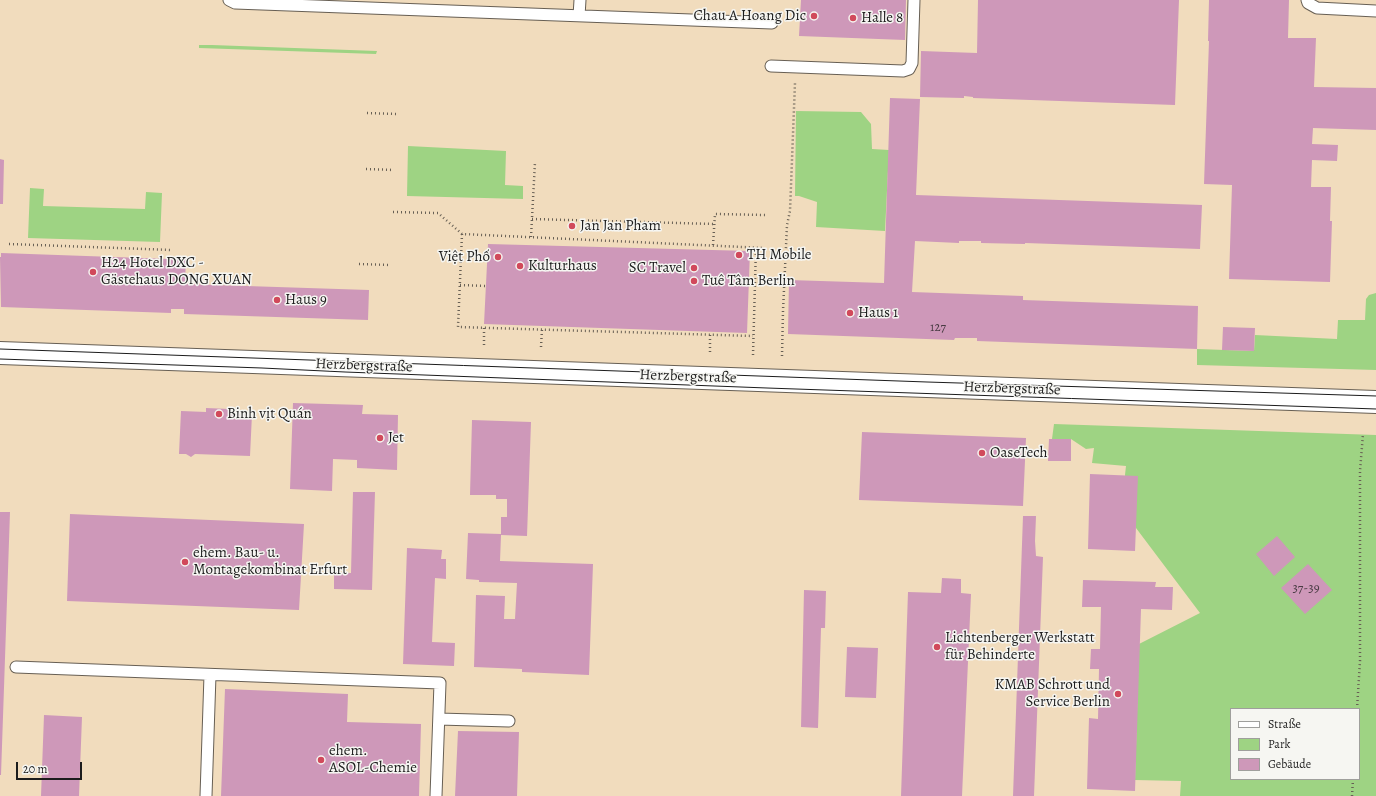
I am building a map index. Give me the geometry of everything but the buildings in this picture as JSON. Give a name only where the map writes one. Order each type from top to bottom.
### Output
[{"type":"street","name":"Herzbergstraße","points":[[0,353],[1376,402]]},
{"type":"lane","points":[[229,0],[235,3],[772,22]]},
{"type":"lane","points":[[579,16],[580,0]]},
{"type":"lane","points":[[771,66],[903,71],[909,69],[912,63],[914,0]]},
{"type":"lane","points":[[1306,0],[1308,3],[1317,8],[1376,11]]},
{"type":"lane","points":[[16,667],[440,683],[436,796]]},
{"type":"lane","points":[[206,796],[210,674]]},
{"type":"lane","points":[[439,719],[509,721]]},
{"type":"path","points":[[782,356],[787,225],[790,211],[796,67]]},
{"type":"path","points":[[368,113],[397,114]]},
{"type":"path","points":[[531,237],[535,162]]},
{"type":"path","points":[[366,169],[394,170]]},
{"type":"path","points":[[393,212],[438,213],[462,234],[764,248]]},
{"type":"path","points":[[713,245],[715,214],[765,215]]},
{"type":"path","points":[[532,219],[714,224]]},
{"type":"path","points":[[462,234],[458,327],[753,336]]},
{"type":"path","points":[[9,244],[172,250]]},
{"type":"path","points":[[739,246],[739,251]]},
{"type":"path","points":[[753,355],[756,247]]},
{"type":"path","points":[[359,264],[391,265]]},
{"type":"path","points":[[460,285],[486,286]]},
{"type":"path","points":[[484,327],[484,345]]},
{"type":"path","points":[[542,329],[542,347]]},
{"type":"path","points":[[710,335],[710,353]]},
{"type":"path","points":[[1357,708],[1360,660],[1360,471],[1363,434]]},
{"type":"path","points":[[1352,796],[1353,780]]},
{"type":"green space","points":[[199,45],[377,51],[376,54],[199,48]]},
{"type":"green space","points":[[796,111],[861,112],[871,124],[872,149],[889,150],[885,231],[816,227],[817,202],[795,196]]},
{"type":"green space","points":[[408,146],[506,151],[505,185],[523,186],[523,199],[407,196]]},
{"type":"green space","points":[[30,188],[44,189],[43,206],[145,209],[146,192],[162,193],[160,242],[28,238]]},
{"type":"green space","points":[[1376,293],[1376,370],[1197,365],[1197,349],[1254,351],[1255,335],[1337,339],[1338,320],[1365,320],[1366,299],[1369,295]]},
{"type":"green space","points":[[1054,424],[1376,435],[1376,796],[1180,796],[1181,781],[1135,780],[1139,644],[1200,613],[1136,528],[1125,475],[1126,466],[1092,463],[1094,448],[1086,449],[1071,439],[1052,439]]},
{"type":"tram line","points":[[0,349],[927,382],[1376,396]]},
{"type":"tram line","points":[[0,359],[1376,409]]},
{"type":"place","name":"Chau A Hoang Dic","points":[[814,16]]},
{"type":"place","name":"Halle 8","points":[[853,18]]},
{"type":"place","name":"Jan Jan Pham","points":[[572,226]]},
{"type":"place","name":"TH Mobile","points":[[739,255]]},
{"type":"place","name":"Việt Phố","points":[[498,257]]},
{"type":"place","name":"Kulturhaus","points":[[520,266]]},
{"type":"place","name":"SC Travel","points":[[694,268]]},
{"type":"place","name":"H24 Hotel DXC - Gästehaus DONG XUAN","points":[[93,272]]},
{"type":"place","name":"Tuê Tâm Berlin","points":[[694,281]]},
{"type":"place","name":"Haus 9","points":[[277,300]]},
{"type":"place","name":"Haus 1","points":[[850,313]]},
{"type":"place","name":"Binh vịt Quán","points":[[219,414]]},
{"type":"place","name":"Jet","points":[[380,438]]},
{"type":"place","name":"OaseTech","points":[[982,453]]},
{"type":"place","name":"ehem. Bau- u. Montagekombinat Erfurt","points":[[185,562]]},
{"type":"place","name":"Lichtenberger Werkstatt für Behinderte","points":[[937,647]]},
{"type":"place","name":"KMAB Schrott und Service Berlin","points":[[1118,694]]},
{"type":"place","name":"ehem. ASOL-Chemie","points":[[321,760]]}]
